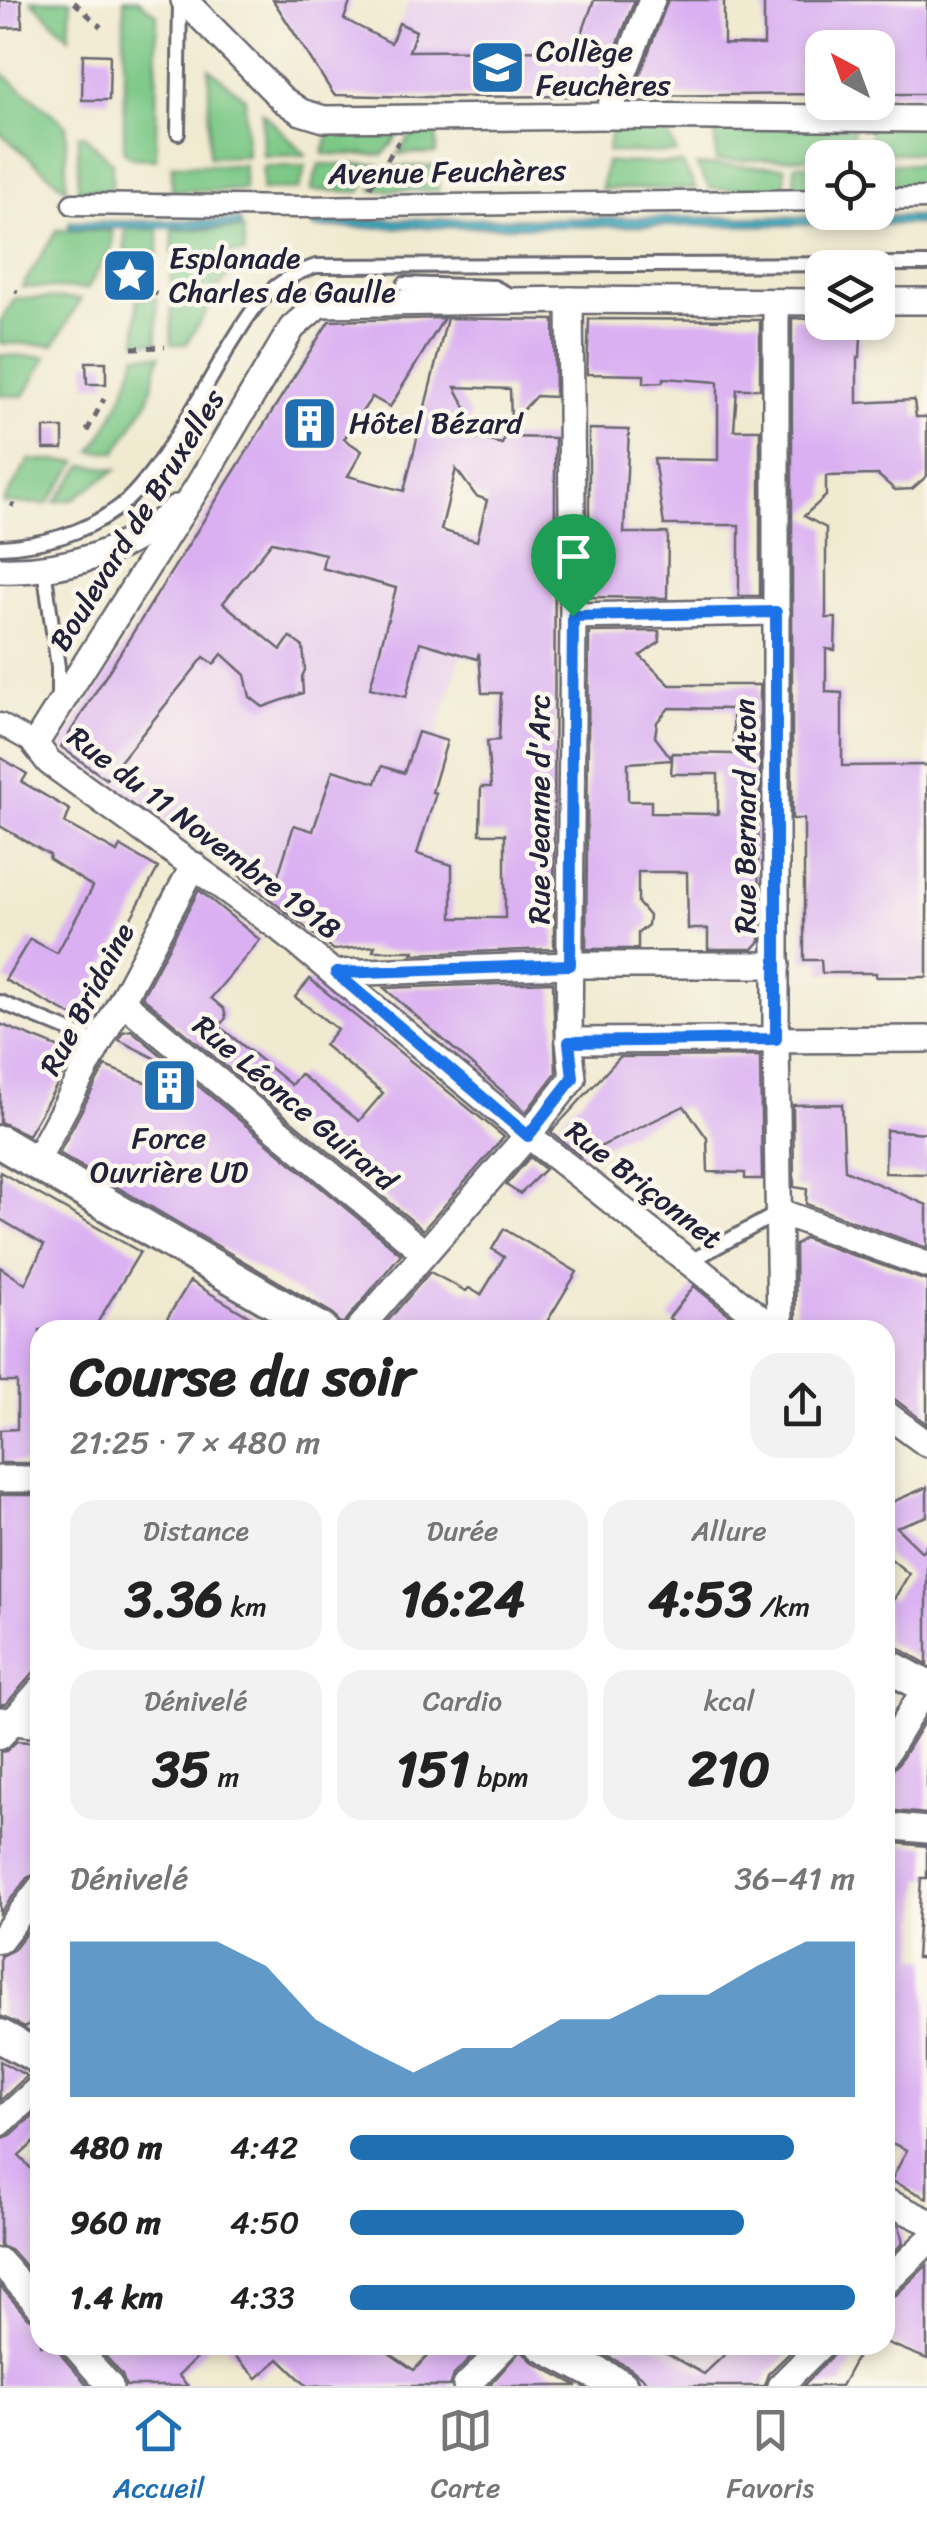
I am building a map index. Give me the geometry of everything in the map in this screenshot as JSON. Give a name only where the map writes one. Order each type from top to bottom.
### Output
[{"type":"street","name":"Avenue Feuchères","points":[[182,0],[282,99],[301,112],[324,120],[607,116],[927,119]]},
{"type":"street","points":[[607,116],[652,0]]},
{"type":"street","points":[[895,199],[927,198]]},
{"type":"street","name":"Avenue Feuchères","points":[[73,204],[359,206],[805,200]]},
{"type":"street","points":[[518,300],[805,302]]},
{"type":"street","name":"Boulevard de Bruxelles","points":[[35,744],[200,483],[292,328],[318,304],[518,300]]},
{"type":"street","name":"Rue Jeanne d'Arc","points":[[528,1136],[573,1078],[569,1042],[573,616],[570,300]]},
{"type":"street","points":[[895,302],[927,301]]},
{"type":"street","name":"Rue Bernard Aton","points":[[776,302],[777,1320]]},
{"type":"street","points":[[0,570],[59,564],[125,546],[160,524],[200,483]]},
{"type":"street","points":[[573,616],[776,612]]},
{"type":"street","points":[[0,724],[35,744]]},
{"type":"street","name":"Rue du 11 Novembre 1918","points":[[35,744],[48,762],[194,865],[336,973]]},
{"type":"street","name":"Rue Bridaine","points":[[35,1163],[194,865]]},
{"type":"street","points":[[336,973],[570,965],[777,965]]},
{"type":"street","name":"Rue Briçonnet","points":[[336,973],[528,1136],[764,1320]]},
{"type":"street","name":"Rue Léonce Guirard","points":[[123,1002],[425,1254]]},
{"type":"street","points":[[569,1042],[927,1039]]},
{"type":"street","points":[[367,1320],[528,1136]]},
{"type":"street","points":[[0,1142],[305,1320]]},
{"type":"street","points":[[780,1212],[927,1264]]},
{"type":"street","points":[[895,1420],[927,1444]]},
{"type":"street","points":[[0,1480],[30,1479]]},
{"type":"street","points":[[895,1669],[927,1687],[895,1739]]},
{"type":"street","points":[[4,1725],[30,1700]]},
{"type":"street","points":[[4,1725],[30,1725]]},
{"type":"street","points":[[895,1827],[927,1830]]},
{"type":"street","points":[[0,1940],[30,1901]]},
{"type":"street","points":[[0,2036],[30,2049]]},
{"type":"street","points":[[0,2124],[30,2096]]},
{"type":"street","points":[[895,2207],[927,2222]]},
{"type":"street","points":[[895,2273],[927,2242]]},
{"type":"street","points":[[0,2262],[30,2296]]},
{"type":"street","points":[[83,2355],[110,2386]]},
{"type":"street","points":[[466,2386],[496,2355]]},
{"type":"street","points":[[562,2355],[621,2386]]},
{"type":"street","points":[[780,2386],[812,2355]]},
{"type":"lane","points":[[178,134],[182,0]]},
{"type":"lane","points":[[0,546],[32,546],[64,538],[118,509],[155,464],[253,308],[270,288],[291,274],[316,266],[927,264]]},
{"type":"lane","points":[[404,284],[494,287],[518,300]]},
{"type":"lane","points":[[45,575],[58,667],[58,708]]},
{"type":"lane","points":[[0,1002],[100,1044]]},
{"type":"lane","points":[[689,1262],[780,1212]]},
{"type":"path","points":[[74,2],[101,28]]},
{"type":"path","points":[[359,206],[416,119]]},
{"type":"path","points":[[133,295],[164,293]]},
{"type":"path","points":[[132,348],[164,347]]},
{"type":"path","points":[[86,432],[104,400]]},
{"type":"shaded area","name":"Collège Feuchères","points":[[409,0],[636,0],[599,96],[371,96]]},
{"type":"shaded area","points":[[219,496],[332,529],[464,646],[436,737],[447,741],[432,791],[436,793],[417,854],[403,851],[373,951],[331,949],[218,859],[61,747]]},
{"type":"shaded area","points":[[608,2355],[787,2355],[754,2386],[662,2386]]},
{"type":"green space","points":[[31,0],[71,0],[69,37]]},
{"type":"green space","points":[[124,0],[138,0],[157,14],[156,159],[133,158],[124,152]]},
{"type":"green space","points":[[209,68],[245,98],[247,156],[209,157]]},
{"type":"green space","points":[[0,71],[66,125],[66,189],[0,133]]},
{"type":"green space","points":[[262,112],[306,155],[263,156]]},
{"type":"green space","points":[[436,124],[436,153],[398,154],[418,125]]},
{"type":"green space","points":[[612,125],[663,125],[677,153],[607,152]]},
{"type":"green space","points":[[406,126],[383,155],[323,154],[330,128]]},
{"type":"green space","points":[[853,126],[853,140],[805,140],[805,158],[716,161],[715,129]]},
{"type":"green space","points":[[927,126],[927,153],[895,153],[895,140],[870,140],[870,127]]},
{"type":"green space","points":[[78,135],[84,135],[112,162],[112,190],[78,190]]},
{"type":"green space","points":[[606,162],[683,164],[696,189],[601,189]]},
{"type":"green space","points":[[319,164],[378,165],[360,192],[311,190]]},
{"type":"green space","points":[[895,164],[927,164],[927,189],[895,189]]},
{"type":"green space","points":[[172,165],[244,165],[244,190],[172,191]]},
{"type":"green space","points":[[696,165],[785,167],[785,189],[710,189]]},
{"type":"green space","points":[[795,165],[805,165],[805,189],[794,189]]},
{"type":"green space","points":[[263,166],[306,166],[299,189],[262,190]]},
{"type":"green space","points":[[437,166],[438,191],[372,190],[386,167]]},
{"type":"green space","points":[[125,229],[158,229],[158,253],[125,253]]},
{"type":"green space","points":[[243,229],[245,253],[172,253],[173,230]]},
{"type":"green space","points":[[57,230],[112,231],[113,245],[87,289],[22,287]]},
{"type":"green space","points":[[173,261],[239,261],[220,287],[171,287]]},
{"type":"green space","points":[[15,298],[81,299],[54,345],[0,343],[0,322]]},
{"type":"green space","points":[[157,298],[157,342],[137,342],[137,299]]},
{"type":"green space","points":[[172,298],[215,298],[186,344],[171,344]]},
{"type":"green space","points":[[0,355],[47,357],[24,396],[0,395]]},
{"type":"green space","points":[[136,355],[160,355],[148,401],[116,452],[92,451],[118,405]]},
{"type":"green space","points":[[29,460],[78,462],[47,504],[3,503]]},
{"type":"green space","points":[[84,465],[117,469],[73,499],[55,502]]},
{"type":"water","points":[[895,216],[927,216],[927,224],[895,224]]},
{"type":"water","points":[[805,217],[805,225],[314,228],[314,220]]},
{"type":"water","points":[[240,220],[241,227],[69,229],[69,222]]},
{"type":"building","points":[[0,0],[21,0],[22,27],[0,28]]},
{"type":"building","points":[[273,0],[351,0],[344,19],[391,43],[399,23],[416,31],[409,51],[576,50],[594,0],[635,0],[597,96],[424,97],[334,95]]},
{"type":"building","points":[[668,0],[724,0],[724,44],[764,45],[764,0],[927,0],[927,94],[895,94],[895,30],[805,30],[805,94],[632,96]]},
{"type":"building","points":[[83,54],[110,55],[109,100],[82,100]]},
{"type":"building","points":[[444,318],[390,407],[372,397],[344,439],[362,451],[348,476],[404,491],[447,318],[554,320],[555,397],[536,396],[511,423],[510,389],[455,387],[470,415],[465,435],[502,444],[505,437],[555,438],[554,949],[412,954],[414,951],[373,951],[375,946],[334,950],[239,875],[275,885],[294,825],[313,831],[333,770],[376,783],[382,766],[404,773],[418,732],[447,741],[417,854],[452,865],[452,918],[505,918],[505,834],[480,834],[481,787],[491,787],[487,741],[499,740],[501,693],[482,693],[479,653],[477,659],[420,642],[406,697],[370,688],[396,588],[322,568],[325,554],[272,542],[223,603],[281,650],[290,637],[303,647],[303,693],[263,707],[250,697],[245,675],[222,654],[214,664],[204,657],[106,779],[61,747],[329,321]],"holes":[[[456,469],[476,496],[487,500],[477,541],[441,530]]]},
{"type":"building","points":[[792,318],[805,319],[805,340],[861,340],[857,403],[914,400],[916,417],[927,417],[927,476],[912,489],[895,490],[878,475],[826,476],[826,496],[804,516],[826,528],[826,618],[836,618],[835,650],[826,649],[826,692],[842,693],[842,766],[927,765],[927,977],[822,973],[821,960],[804,960],[804,819],[792,819]]},
{"type":"building","points":[[589,319],[760,320],[760,389],[737,389],[734,430],[760,430],[760,596],[739,596],[739,525],[664,525],[654,459],[718,460],[718,382],[664,378],[662,382],[644,383],[644,375],[587,374]]},
{"type":"building","points":[[86,362],[106,362],[106,384],[87,384]]},
{"type":"building","points":[[44,428],[63,428],[63,449],[44,449]]},
{"type":"building","points":[[589,429],[629,430],[624,533],[668,533],[667,598],[589,597]]},
{"type":"building","points":[[659,631],[660,642],[640,656],[670,685],[760,685],[760,941],[753,949],[708,949],[708,929],[688,929],[687,872],[638,872],[638,903],[649,916],[648,925],[638,933],[638,949],[586,949],[589,632]],"holes":[[[669,708],[733,709],[734,754],[672,753],[672,759],[655,737],[657,722]],[[672,760],[671,774],[718,774],[718,814],[651,813],[651,801],[628,801],[628,763]]]},
{"type":"building","points":[[0,757],[27,774],[22,782],[70,810],[65,823],[117,852],[120,846],[158,868],[77,1018],[5,980],[30,939],[57,953],[93,887],[49,859],[50,855],[0,826]]},
{"type":"building","points":[[199,890],[260,940],[211,998],[224,1009],[226,1018],[219,1026],[291,1085],[300,1074],[359,1121],[383,1093],[324,1045],[337,1029],[295,997],[310,979],[504,1137],[423,1230],[142,997]]},
{"type":"building","points":[[553,982],[556,1073],[526,1112],[384,988]]},
{"type":"building","points":[[0,1024],[75,1054],[28,1135],[0,1122]]},
{"type":"building","points":[[131,1030],[401,1254],[346,1320],[338,1320],[332,1313],[59,1153],[105,1066],[162,1089],[172,1067],[119,1040],[123,1032]]},
{"type":"building","points":[[760,1056],[762,1179],[745,1179],[745,1173],[708,1172],[707,1138],[684,1106],[581,1156],[551,1132],[620,1057]]},
{"type":"building","points":[[842,1104],[845,1170],[927,1205],[927,1248],[806,1204],[807,1189],[794,1187],[793,1105]]},
{"type":"building","points":[[886,1130],[927,1133],[927,1174],[885,1173]]},
{"type":"building","points":[[530,1157],[545,1169],[520,1194],[506,1185]]},
{"type":"building","points":[[0,1172],[140,1252],[99,1320],[30,1320],[30,1463],[0,1463],[0,1430],[17,1429],[17,1382],[0,1382],[0,1267],[25,1284],[44,1245],[0,1219]]},
{"type":"building","points":[[504,1229],[577,1272],[548,1320],[389,1320],[430,1272],[481,1295],[504,1257],[492,1249]]},
{"type":"building","points":[[804,1238],[927,1281],[927,1424],[895,1400],[895,1320],[796,1320],[795,1245]]},
{"type":"building","points":[[190,1281],[256,1320],[166,1320]]},
{"type":"building","points":[[694,1286],[736,1320],[672,1320],[669,1318]]},
{"type":"building","points":[[927,1487],[927,1516],[896,1527],[922,1552],[927,1543],[927,1664],[895,1646],[895,1598],[909,1574],[895,1562],[895,1501]]},
{"type":"building","points":[[0,1495],[30,1495],[30,1676],[6,1704],[0,1704]]},
{"type":"building","points":[[927,1717],[927,1814],[895,1811],[895,1767]]},
{"type":"building","points":[[17,1741],[30,1742],[30,1877],[0,1913],[0,1752]]},
{"type":"building","points":[[895,1843],[927,1846],[927,1878],[921,1878],[916,1958],[927,1958],[927,2198],[895,2183],[895,2173],[907,2150],[895,2145]]},
{"type":"building","points":[[30,1928],[30,2025],[25,2027],[0,2016],[0,1956],[13,1950]]},
{"type":"building","points":[[0,2061],[27,2076],[0,2101]]},
{"type":"building","points":[[30,2118],[30,2146],[19,2156],[30,2168],[30,2272],[12,2251],[0,2246],[0,2139],[11,2135]]},
{"type":"building","points":[[895,2224],[899,2226],[903,2243],[895,2251]]},
{"type":"building","points":[[927,2265],[927,2359],[895,2346],[896,2295]]},
{"type":"building","points":[[0,2286],[30,2319],[30,2355],[62,2355],[88,2386],[0,2386]]},
{"type":"building","points":[[105,2355],[200,2355],[178,2375],[188,2386],[126,2386]]},
{"type":"building","points":[[234,2355],[392,2355],[414,2370],[428,2355],[473,2355],[454,2375],[450,2386],[307,2386],[279,2359],[257,2378]]},
{"type":"building","points":[[517,2355],[526,2355],[578,2386],[489,2386]]},
{"type":"building","points":[[605,2355],[670,2355],[704,2374],[724,2355],[788,2355],[768,2374],[764,2386],[652,2386]]},
{"type":"building","points":[[858,2355],[841,2386],[803,2386],[832,2356]]},
{"type":"place","name":"Collège Feuchères","points":[[497,68]]},
{"type":"place","name":"Esplanade Charles de Gaulle","points":[[130,275]]},
{"type":"place","name":"Hôtel Bézard","points":[[310,423]]},
{"type":"place","name":"Force Ouvrière UD","points":[[169,1085]]},
{"type":"route","points":[[776,612],[776,1039],[569,1042],[573,1078],[528,1136],[336,973],[570,965],[573,616],[776,612]]}]
